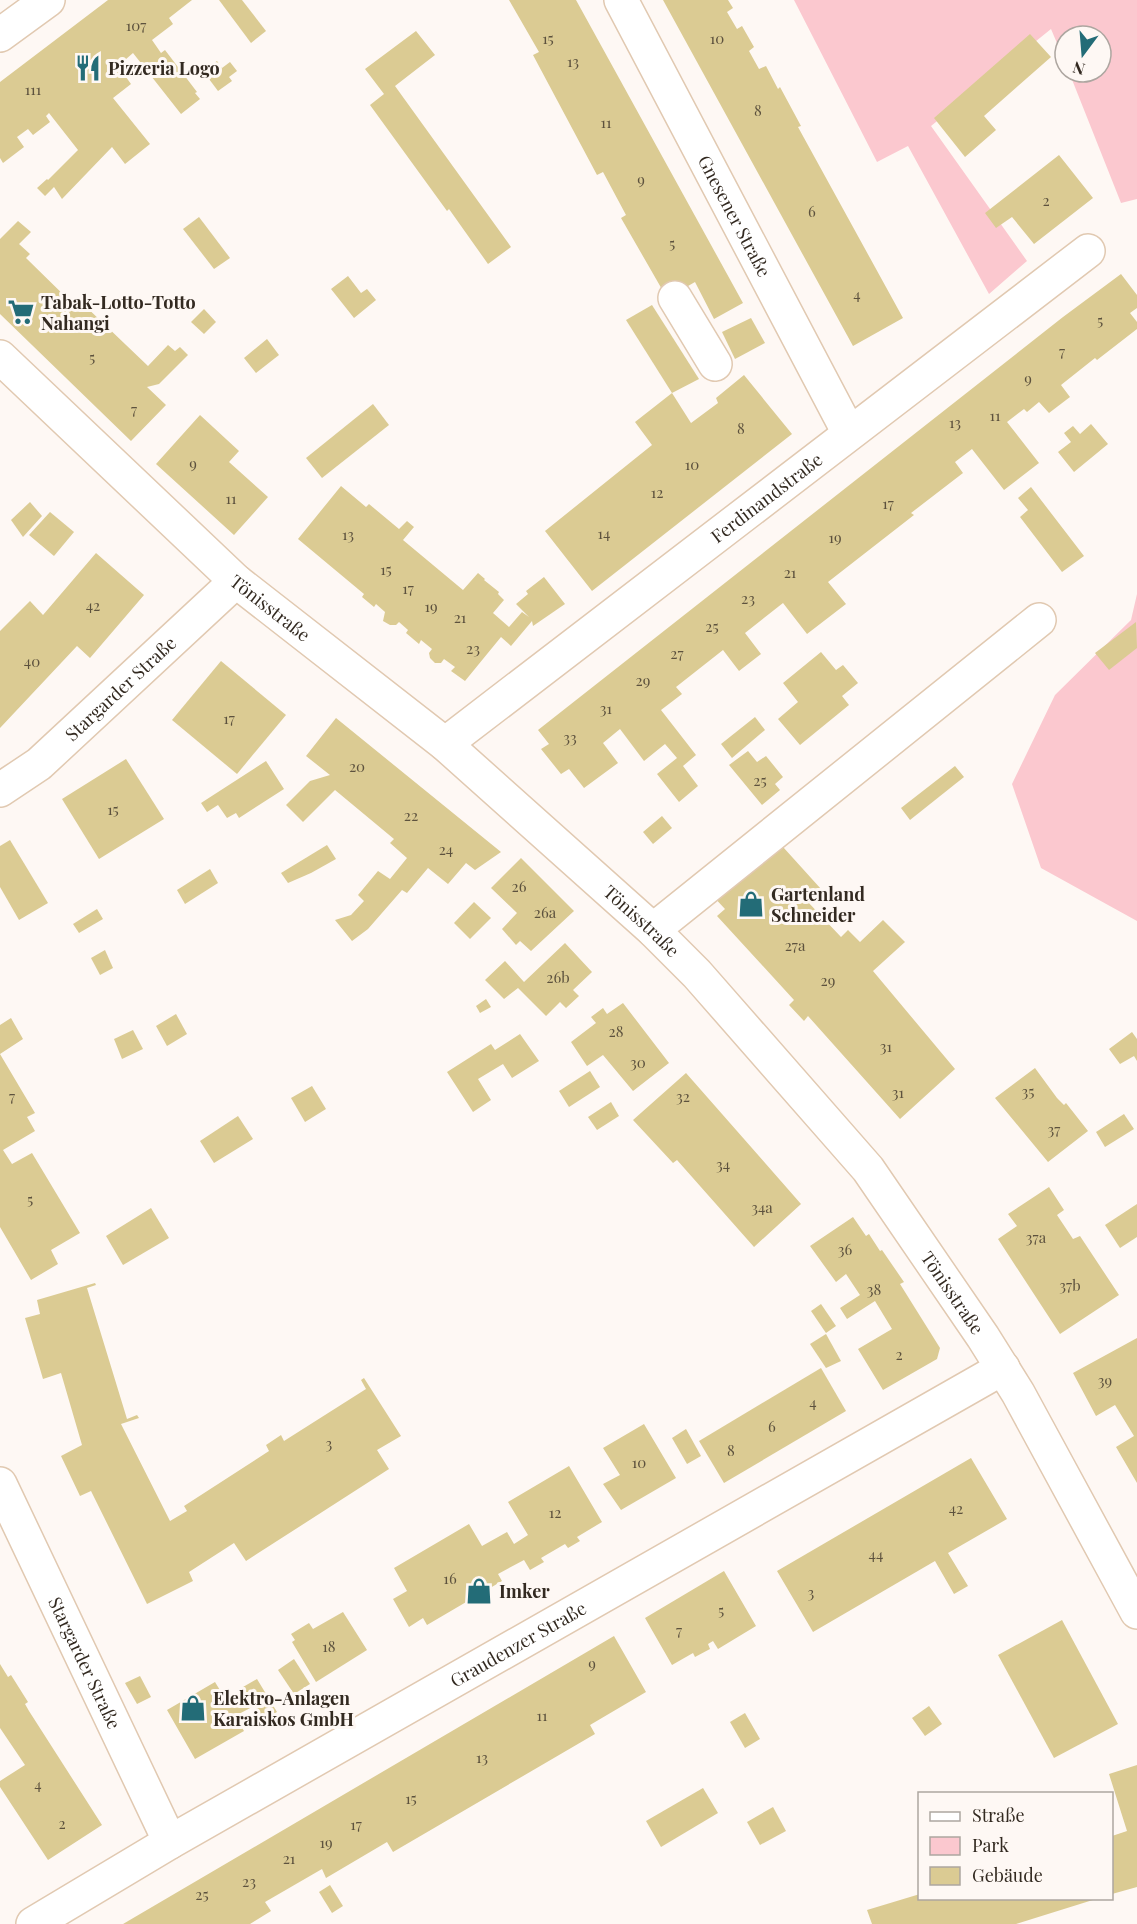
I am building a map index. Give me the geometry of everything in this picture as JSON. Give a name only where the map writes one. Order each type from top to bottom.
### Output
[{"type":"street","points":[[0,35],[48,0]]},
{"type":"street","name":"Gnesener Straße","points":[[621,0],[849,433]]},
{"type":"street","name":"Ferdinandstraße","points":[[445,744],[1088,251]]},
{"type":"street","points":[[675,298],[716,364]]},
{"type":"street","name":"Tönisstraße","points":[[0,357],[236,581],[445,744],[653,930],[697,974],[868,1169],[1003,1368],[1137,1612]]},
{"type":"street","name":"Stargarder Straße","points":[[0,790],[39,764],[236,581]]},
{"type":"street","points":[[653,930],[1039,620]]},
{"type":"street","name":"Graudenzer Straße","points":[[33,1924],[170,1842],[1003,1368]]},
{"type":"street","name":"Stargarder Straße","points":[[0,1484],[170,1842]]},
{"type":"green space","points":[[794,0],[1137,0],[1137,199],[1121,203],[1074,84],[1113,84],[1113,24],[1053,24],[1053,34],[1051,29],[931,126],[1027,261],[989,294],[908,146],[877,162]]},
{"type":"green space","points":[[1137,594],[1137,921],[1041,868],[1012,784],[1055,695],[1131,620]]},
{"type":"building","points":[[108,0],[192,0],[169,18],[173,24],[152,40],[161,53],[165,50],[200,99],[181,114],[133,53],[118,66],[131,84],[113,98],[150,144],[125,164],[112,147],[62,199],[54,187],[45,196],[37,188],[78,150],[49,113],[46,116],[50,122],[33,135],[28,129],[17,137],[24,147],[3,163],[0,158],[0,82]]},
{"type":"building","points":[[219,0],[242,0],[266,31],[251,43]]},
{"type":"building","points":[[509,0],[576,0],[743,303],[714,319],[695,282],[667,298],[621,218],[626,215],[603,172],[597,175],[533,55],[539,52]]},
{"type":"building","points":[[663,0],[728,0],[733,8],[727,12],[737,29],[742,26],[754,47],[749,51],[759,69],[766,66],[778,89],[780,87],[801,126],[798,127],[903,318],[853,346]]},
{"type":"building","points":[[416,31],[435,55],[395,86],[511,247],[488,264],[370,105],[384,94],[365,69]]},
{"type":"building","points":[[1030,34],[1051,57],[984,116],[996,130],[965,157],[934,118]]},
{"type":"building","points":[[217,61],[222,68],[230,62],[237,71],[229,77],[232,81],[218,91],[203,71]]},
{"type":"building","points":[[1059,155],[1093,198],[1034,244],[1012,217],[996,228],[985,213]]},
{"type":"building","points":[[199,217],[230,258],[214,269],[183,229]]},
{"type":"building","points":[[18,221],[31,232],[19,244],[30,254],[26,258],[75,306],[80,301],[148,366],[168,345],[175,351],[180,347],[188,355],[159,384],[147,387],[166,405],[131,441],[0,314],[0,239]]},
{"type":"building","points":[[1121,274],[1137,295],[1137,308],[1130,313],[1137,322],[1137,329],[1061,385],[1070,397],[1049,413],[1039,402],[1027,412],[1024,409],[1007,422],[1039,463],[1004,490],[972,449],[955,462],[963,473],[911,513],[914,515],[828,582],[846,604],[807,634],[783,603],[745,633],[761,654],[739,671],[723,650],[676,687],[682,694],[661,710],[696,755],[683,766],[698,786],[679,802],[657,774],[677,758],[665,744],[644,761],[620,729],[603,743],[618,763],[584,788],[569,769],[561,774],[541,749],[549,744],[538,730],[1063,317]]},
{"type":"building","points":[[348,276],[361,293],[367,289],[376,300],[354,318],[331,289]]},
{"type":"building","points":[[652,305],[699,379],[672,393],[626,320]]},
{"type":"building","points":[[204,309],[216,322],[204,334],[191,322]]},
{"type":"building","points":[[751,318],[765,343],[735,359],[722,332]]},
{"type":"building","points":[[267,339],[279,355],[256,373],[244,358]]},
{"type":"building","points":[[744,375],[792,434],[592,591],[545,531],[652,445],[635,422],[672,393],[691,423],[718,403],[716,398]]},
{"type":"building","points":[[373,404],[389,425],[322,478],[306,458]]},
{"type":"building","points":[[200,415],[239,451],[229,462],[268,497],[234,535],[156,464]]},
{"type":"building","points":[[1091,424],[1108,444],[1074,472],[1058,452],[1071,442],[1064,433],[1073,426],[1080,434]]},
{"type":"building","points":[[341,486],[366,507],[369,504],[399,529],[407,521],[414,527],[403,540],[463,590],[478,573],[499,592],[498,594],[504,600],[493,613],[509,627],[522,612],[529,617],[516,604],[528,594],[526,591],[544,577],[565,604],[533,626],[532,621],[511,646],[501,637],[465,681],[451,671],[455,667],[444,659],[441,663],[435,663],[430,658],[429,653],[432,649],[421,640],[419,644],[406,633],[408,630],[399,622],[396,625],[390,625],[383,621],[385,612],[376,604],[374,607],[362,597],[364,594],[298,539]]},
{"type":"building","points":[[1031,487],[1084,556],[1062,572],[1020,517],[1028,510],[1018,498]]},
{"type":"building","points":[[30,502],[42,516],[23,537],[11,520]]},
{"type":"building","points":[[50,512],[74,532],[54,556],[29,535]]},
{"type":"building","points":[[96,553],[144,595],[90,658],[77,646],[0,728],[0,631],[30,601],[43,615]]},
{"type":"building","points":[[1136,622],[1137,648],[1109,670],[1095,653]]},
{"type":"building","points":[[821,652],[836,670],[843,665],[858,683],[842,696],[849,705],[800,745],[778,719],[798,702],[783,683]]},
{"type":"building","points":[[221,661],[286,715],[237,774],[172,720]]},
{"type":"building","points":[[755,717],[765,730],[732,758],[721,744]]},
{"type":"building","points":[[336,718],[501,852],[475,870],[466,863],[448,884],[428,868],[407,893],[402,890],[368,929],[352,941],[335,920],[351,915],[364,901],[358,895],[378,871],[390,879],[407,858],[390,843],[394,839],[335,790],[303,822],[286,805],[310,781],[330,775],[306,756]]},
{"type":"building","points":[[748,751],[757,762],[766,756],[783,777],[775,784],[780,790],[762,805],[729,765]]},
{"type":"building","points":[[126,759],[164,819],[99,859],[62,799]]},
{"type":"building","points":[[266,761],[284,789],[239,818],[236,813],[227,818],[218,805],[207,812],[201,803]]},
{"type":"building","points":[[955,766],[964,777],[910,820],[901,808]]},
{"type":"building","points":[[662,816],[672,828],[653,844],[643,832]]},
{"type":"building","points":[[774,837],[821,889],[807,901],[841,937],[848,930],[860,942],[883,920],[905,942],[873,971],[955,1069],[900,1119],[808,1016],[804,1021],[789,1005],[794,1000],[717,916],[725,909],[711,894]]},
{"type":"building","points":[[10,840],[48,903],[19,920],[0,887],[0,846]]},
{"type":"building","points":[[327,845],[336,859],[288,883],[281,873]]},
{"type":"building","points":[[521,858],[574,911],[531,951],[520,941],[516,945],[502,929],[517,913],[491,888]]},
{"type":"building","points":[[210,869],[218,883],[185,904],[177,890]]},
{"type":"building","points":[[474,902],[491,918],[470,939],[454,923]]},
{"type":"building","points":[[97,909],[103,919],[79,933],[73,924]]},
{"type":"building","points":[[565,943],[592,972],[573,990],[579,996],[566,1008],[560,1002],[546,1016],[518,988],[504,999],[485,980],[505,961],[524,982]]},
{"type":"building","points":[[105,950],[113,968],[100,975],[91,958]]},
{"type":"building","points":[[486,999],[491,1007],[480,1013],[476,1006]]},
{"type":"building","points":[[623,1003],[669,1063],[633,1091],[603,1055],[587,1066],[571,1042],[596,1023],[591,1017],[603,1008],[607,1014]]},
{"type":"building","points":[[176,1014],[187,1034],[167,1046],[156,1026]]},
{"type":"building","points":[[11,1018],[23,1039],[0,1054],[0,1025]]},
{"type":"building","points":[[133,1030],[143,1049],[122,1059],[114,1039]]},
{"type":"building","points":[[1132,1032],[1137,1039],[1137,1061],[1134,1056],[1120,1064],[1109,1049]]},
{"type":"building","points":[[520,1034],[539,1061],[512,1078],[503,1064],[478,1079],[491,1100],[473,1112],[447,1072],[491,1044],[495,1050]]},
{"type":"building","points":[[0,1054],[35,1113],[27,1117],[35,1131],[3,1150],[12,1164],[32,1153],[80,1233],[51,1250],[58,1264],[31,1280],[0,1227]]},
{"type":"building","points":[[1035,1068],[1057,1098],[1064,1105],[1066,1103],[1088,1131],[1048,1162],[995,1098]]},
{"type":"building","points":[[590,1071],[600,1087],[569,1107],[559,1091]]},
{"type":"building","points":[[686,1073],[801,1204],[754,1247],[677,1160],[673,1163],[633,1120]]},
{"type":"building","points":[[312,1086],[326,1109],[305,1122],[291,1098]]},
{"type":"building","points":[[611,1102],[619,1116],[597,1130],[588,1117]]},
{"type":"building","points":[[1124,1114],[1134,1129],[1105,1147],[1096,1132]]},
{"type":"building","points":[[238,1116],[253,1139],[214,1163],[200,1141]]},
{"type":"building","points":[[1049,1187],[1064,1210],[1057,1215],[1073,1239],[1080,1236],[1119,1295],[1060,1334],[998,1239],[1017,1226],[1008,1214]]},
{"type":"building","points":[[1137,1204],[1137,1237],[1120,1248],[1105,1225]]},
{"type":"building","points":[[151,1208],[169,1238],[123,1265],[106,1236]]},
{"type":"building","points":[[853,1217],[866,1236],[869,1234],[880,1251],[882,1250],[904,1282],[900,1284],[940,1348],[937,1359],[883,1390],[858,1349],[892,1329],[875,1301],[847,1319],[840,1308],[860,1295],[846,1274],[836,1282],[810,1246]]},
{"type":"building","points":[[95,1283],[96,1285],[87,1288],[127,1419],[137,1415],[139,1418],[121,1424],[170,1521],[187,1511],[184,1506],[269,1451],[266,1445],[281,1435],[284,1441],[366,1389],[361,1380],[364,1378],[401,1436],[377,1450],[389,1469],[246,1561],[234,1543],[189,1572],[193,1581],[147,1604],[91,1491],[80,1496],[61,1456],[82,1445],[61,1373],[43,1379],[25,1318],[40,1314],[37,1300]]},
{"type":"building","points":[[821,1304],[836,1326],[826,1333],[811,1311]]},
{"type":"building","points":[[826,1334],[841,1361],[826,1368],[810,1344]]},
{"type":"building","points":[[1137,1338],[1137,1483],[1116,1447],[1134,1436],[1115,1405],[1096,1416],[1073,1373]]},
{"type":"building","points":[[821,1368],[846,1411],[724,1483],[699,1441]]},
{"type":"building","points":[[644,1424],[676,1478],[621,1510],[603,1484],[620,1475],[603,1448]]},
{"type":"building","points":[[686,1429],[701,1456],[687,1464],[672,1438]]},
{"type":"building","points":[[971,1458],[1007,1519],[948,1553],[968,1586],[954,1594],[935,1561],[813,1632],[777,1571]]},
{"type":"building","points":[[569,1466],[602,1522],[577,1537],[580,1541],[568,1548],[565,1544],[541,1558],[544,1562],[530,1570],[524,1560],[498,1574],[502,1581],[427,1625],[423,1618],[409,1627],[393,1599],[407,1591],[394,1568],[469,1524],[482,1546],[507,1532],[514,1544],[528,1535],[508,1502]]},
{"type":"building","points":[[724,1571],[756,1626],[718,1649],[713,1641],[708,1644],[710,1649],[695,1657],[693,1653],[672,1665],[645,1618]]},
{"type":"building","points":[[343,1612],[367,1650],[316,1682],[292,1642],[295,1640],[291,1634],[309,1623],[313,1629]]},
{"type":"building","points":[[1062,1620],[1118,1724],[1054,1758],[998,1655]]},
{"type":"building","points":[[614,1636],[646,1692],[590,1725],[595,1734],[393,1852],[387,1842],[326,1878],[322,1869],[265,1902],[271,1911],[250,1924],[123,1924]]},
{"type":"building","points":[[294,1659],[310,1684],[294,1694],[278,1670]]},
{"type":"building","points":[[0,1664],[8,1677],[11,1675],[28,1702],[25,1704],[29,1711],[102,1825],[48,1860],[0,1787],[0,1781],[25,1765],[0,1728]]},
{"type":"building","points":[[140,1676],[151,1697],[137,1704],[125,1683]]},
{"type":"building","points":[[257,1679],[277,1712],[262,1720],[254,1706],[235,1716],[244,1731],[195,1759],[167,1710],[215,1682],[229,1705],[247,1695],[243,1687]]},
{"type":"building","points":[[929,1706],[942,1724],[925,1736],[912,1718]]},
{"type":"building","points":[[745,1713],[760,1739],[745,1748],[730,1722]]},
{"type":"building","points":[[1137,1765],[1137,1887],[1113,1894],[1113,1836],[1127,1831],[1109,1774]]},
{"type":"building","points":[[703,1788],[718,1813],[661,1847],[646,1821]]},
{"type":"building","points":[[773,1807],[786,1831],[760,1845],[747,1822]]},
{"type":"building","points":[[330,1885],[343,1906],[332,1913],[319,1892]]},
{"type":"building","points":[[918,1895],[918,1900],[1093,1900],[1016,1924],[872,1924],[867,1910]]},
{"type":"place","name":"Pizzeria Logo","points":[[88,68]]},
{"type":"place","name":"Tabak-Lotto-Totto Nahangi","points":[[21,312]]},
{"type":"place","name":"Gartenland Schneider","points":[[751,904]]},
{"type":"place","name":"Imker","points":[[479,1591]]},
{"type":"place","name":"Elektro-Anlagen Karaiskos GmbH","points":[[193,1708]]}]
